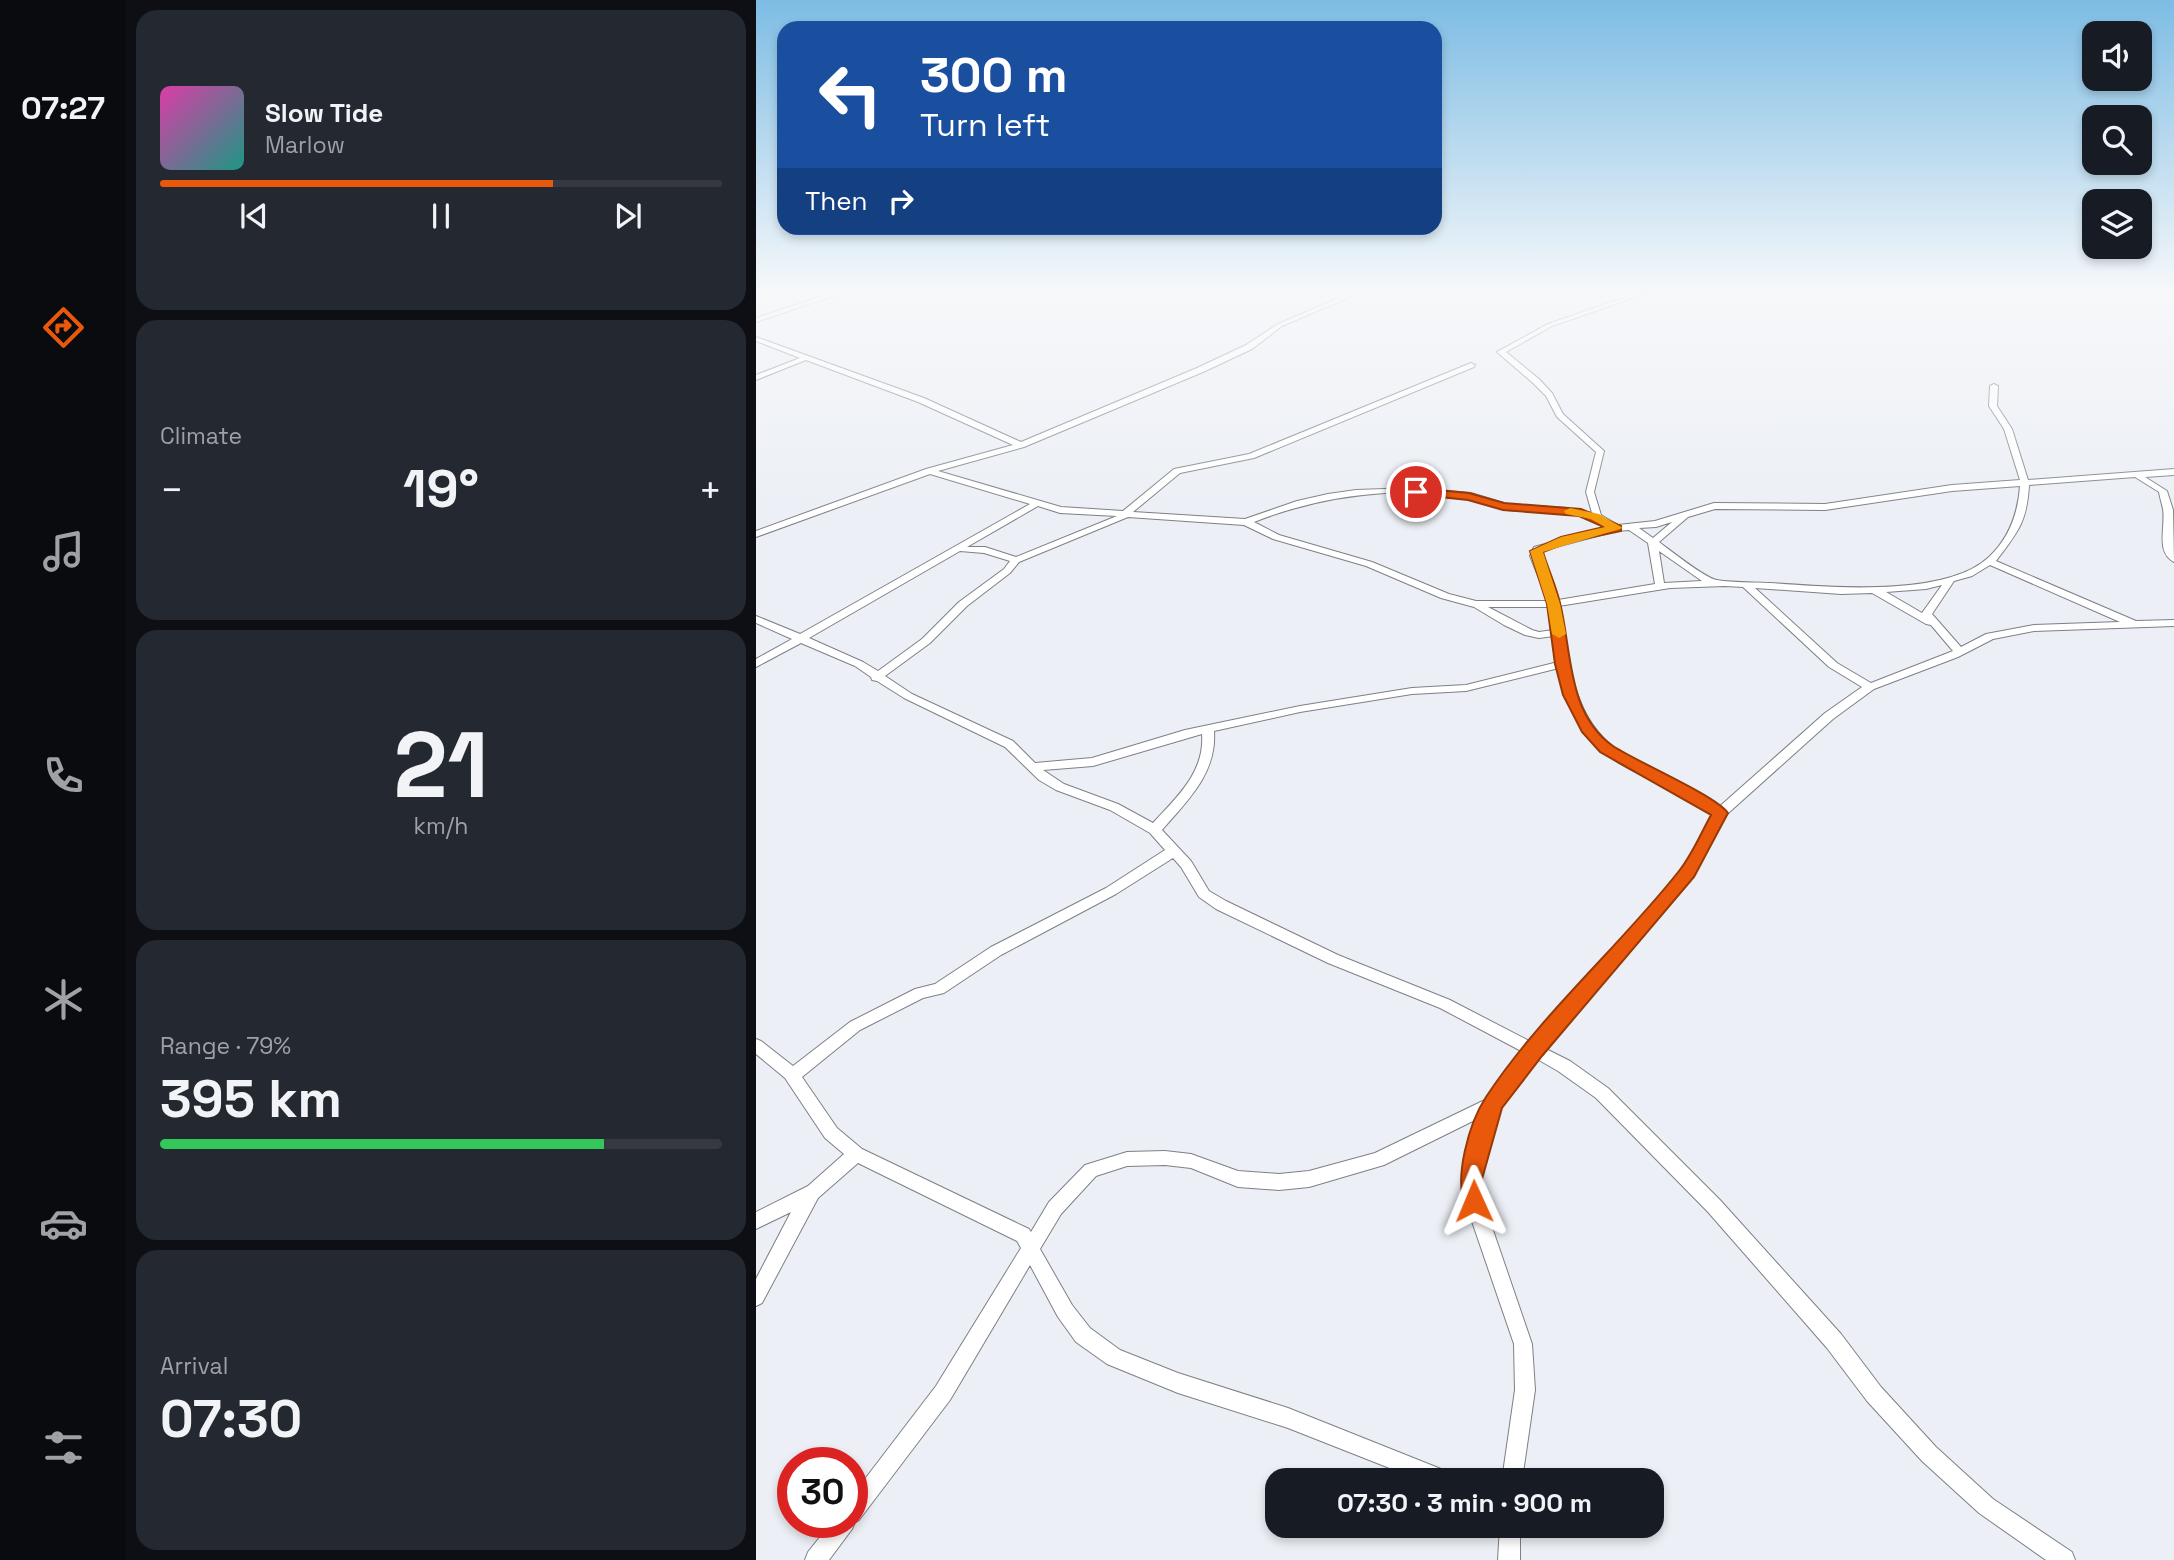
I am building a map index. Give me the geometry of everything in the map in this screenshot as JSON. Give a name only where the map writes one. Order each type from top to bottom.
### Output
[{"type":"street","points":[[756,378],[789,365]]},
{"type":"street","points":[[820,365],[921,400],[1021,445]]},
{"type":"street","points":[[756,534],[929,471],[1021,445],[1211,365]]},
{"type":"street","points":[[876,677],[926,641],[961,607],[1007,571],[1016,560],[1129,514],[1177,471],[1251,456],[1471,365]]},
{"type":"street","points":[[1516,365],[1549,395],[1560,415],[1600,451],[1590,492],[1594,509],[1601,520]]},
{"type":"street","points":[[1476,604],[1554,604],[1660,586],[1713,584],[1875,591],[1951,580],[1969,574],[1990,562],[2014,531],[2023,510],[2025,483],[2008,429],[1993,406],[1994,386]]},
{"type":"street","points":[[929,471],[1066,511],[1246,522],[1276,537],[1370,564],[1445,596],[1476,604],[1532,633],[1551,635],[1559,631]]},
{"type":"street","points":[[1720,813],[1605,748],[1587,728],[1562,664],[1554,604],[1536,551],[1566,540],[1616,528],[1656,524],[1689,512],[1717,506],[1825,507],[1945,489],[2174,472]]},
{"type":"street","points":[[2137,475],[2163,491],[2168,510],[2168,552],[2174,559]]},
{"type":"street","points":[[1246,522],[1300,501],[1381,491],[1469,496],[1503,506],[1581,513],[1616,528]]},
{"type":"street","points":[[756,664],[960,550],[1036,504]]},
{"type":"street","points":[[1653,542],[1689,512]]},
{"type":"street","points":[[1631,527],[1713,584]]},
{"type":"street","points":[[1653,542],[1660,586]]},
{"type":"street","points":[[960,550],[985,550],[1016,560]]},
{"type":"street","points":[[1990,562],[2139,625]]},
{"type":"street","points":[[1931,622],[1927,614],[1951,580]]},
{"type":"street","points":[[1746,585],[1833,665],[1870,687]]},
{"type":"street","points":[[1875,591],[1931,622],[1960,652]]},
{"type":"street","points":[[756,619],[859,664],[876,677],[1005,742],[1060,787],[1114,807],[1155,830],[1186,864],[1204,894],[1231,911],[1333,959],[1445,1004],[1563,1066],[1602,1093],[1672,1162],[1929,1454],[1986,1506],[2064,1560]]},
{"type":"street","points":[[1514,1468],[1525,1390],[1523,1344],[1474,1201],[1471,1179],[1480,1138],[1493,1104],[1688,873],[1720,813],[1829,716],[1870,687],[1960,652],[1974,642],[2021,629],[2174,623]]},
{"type":"street","points":[[1032,766],[1106,759],[1147,744],[1208,729],[1364,697],[1466,688],[1562,664]]},
{"type":"street","points":[[1155,830],[1206,766],[1211,750],[1208,729]]},
{"type":"street","points":[[793,1076],[855,1026],[920,993],[939,989],[996,951],[1111,891],[1173,851]]},
{"type":"street","points":[[756,1045],[783,1064],[831,1133],[856,1154],[1023,1235],[1075,1325],[1114,1357],[1178,1383],[1288,1418],[1414,1468]]},
{"type":"street","points":[[868,1492],[943,1393],[1064,1195],[1091,1170],[1109,1162],[1165,1158],[1191,1161],[1238,1179],[1279,1182],[1309,1179],[1348,1171],[1402,1151],[1493,1104]]},
{"type":"street","points":[[756,1221],[813,1192],[856,1154]]},
{"type":"street","points":[[756,1297],[777,1260],[789,1229],[813,1192]]},
{"type":"street","points":[[816,1560],[833,1538]]},
{"type":"street","points":[[1509,1560],[1510,1538]]},
{"type":"slow traffic","points":[[1559,634],[1554,604],[1535,556],[1536,551],[1566,540],[1616,528],[1585,513],[1570,511]]},
{"type":"route","points":[[1416,492],[1469,496],[1503,506],[1581,513],[1616,528],[1566,540],[1536,551],[1535,556],[1554,604],[1562,664],[1570,695],[1587,728],[1605,748],[1666,785],[1720,813],[1700,855],[1688,873],[1606,966],[1493,1104],[1480,1138],[1471,1179],[1474,1201]]}]
